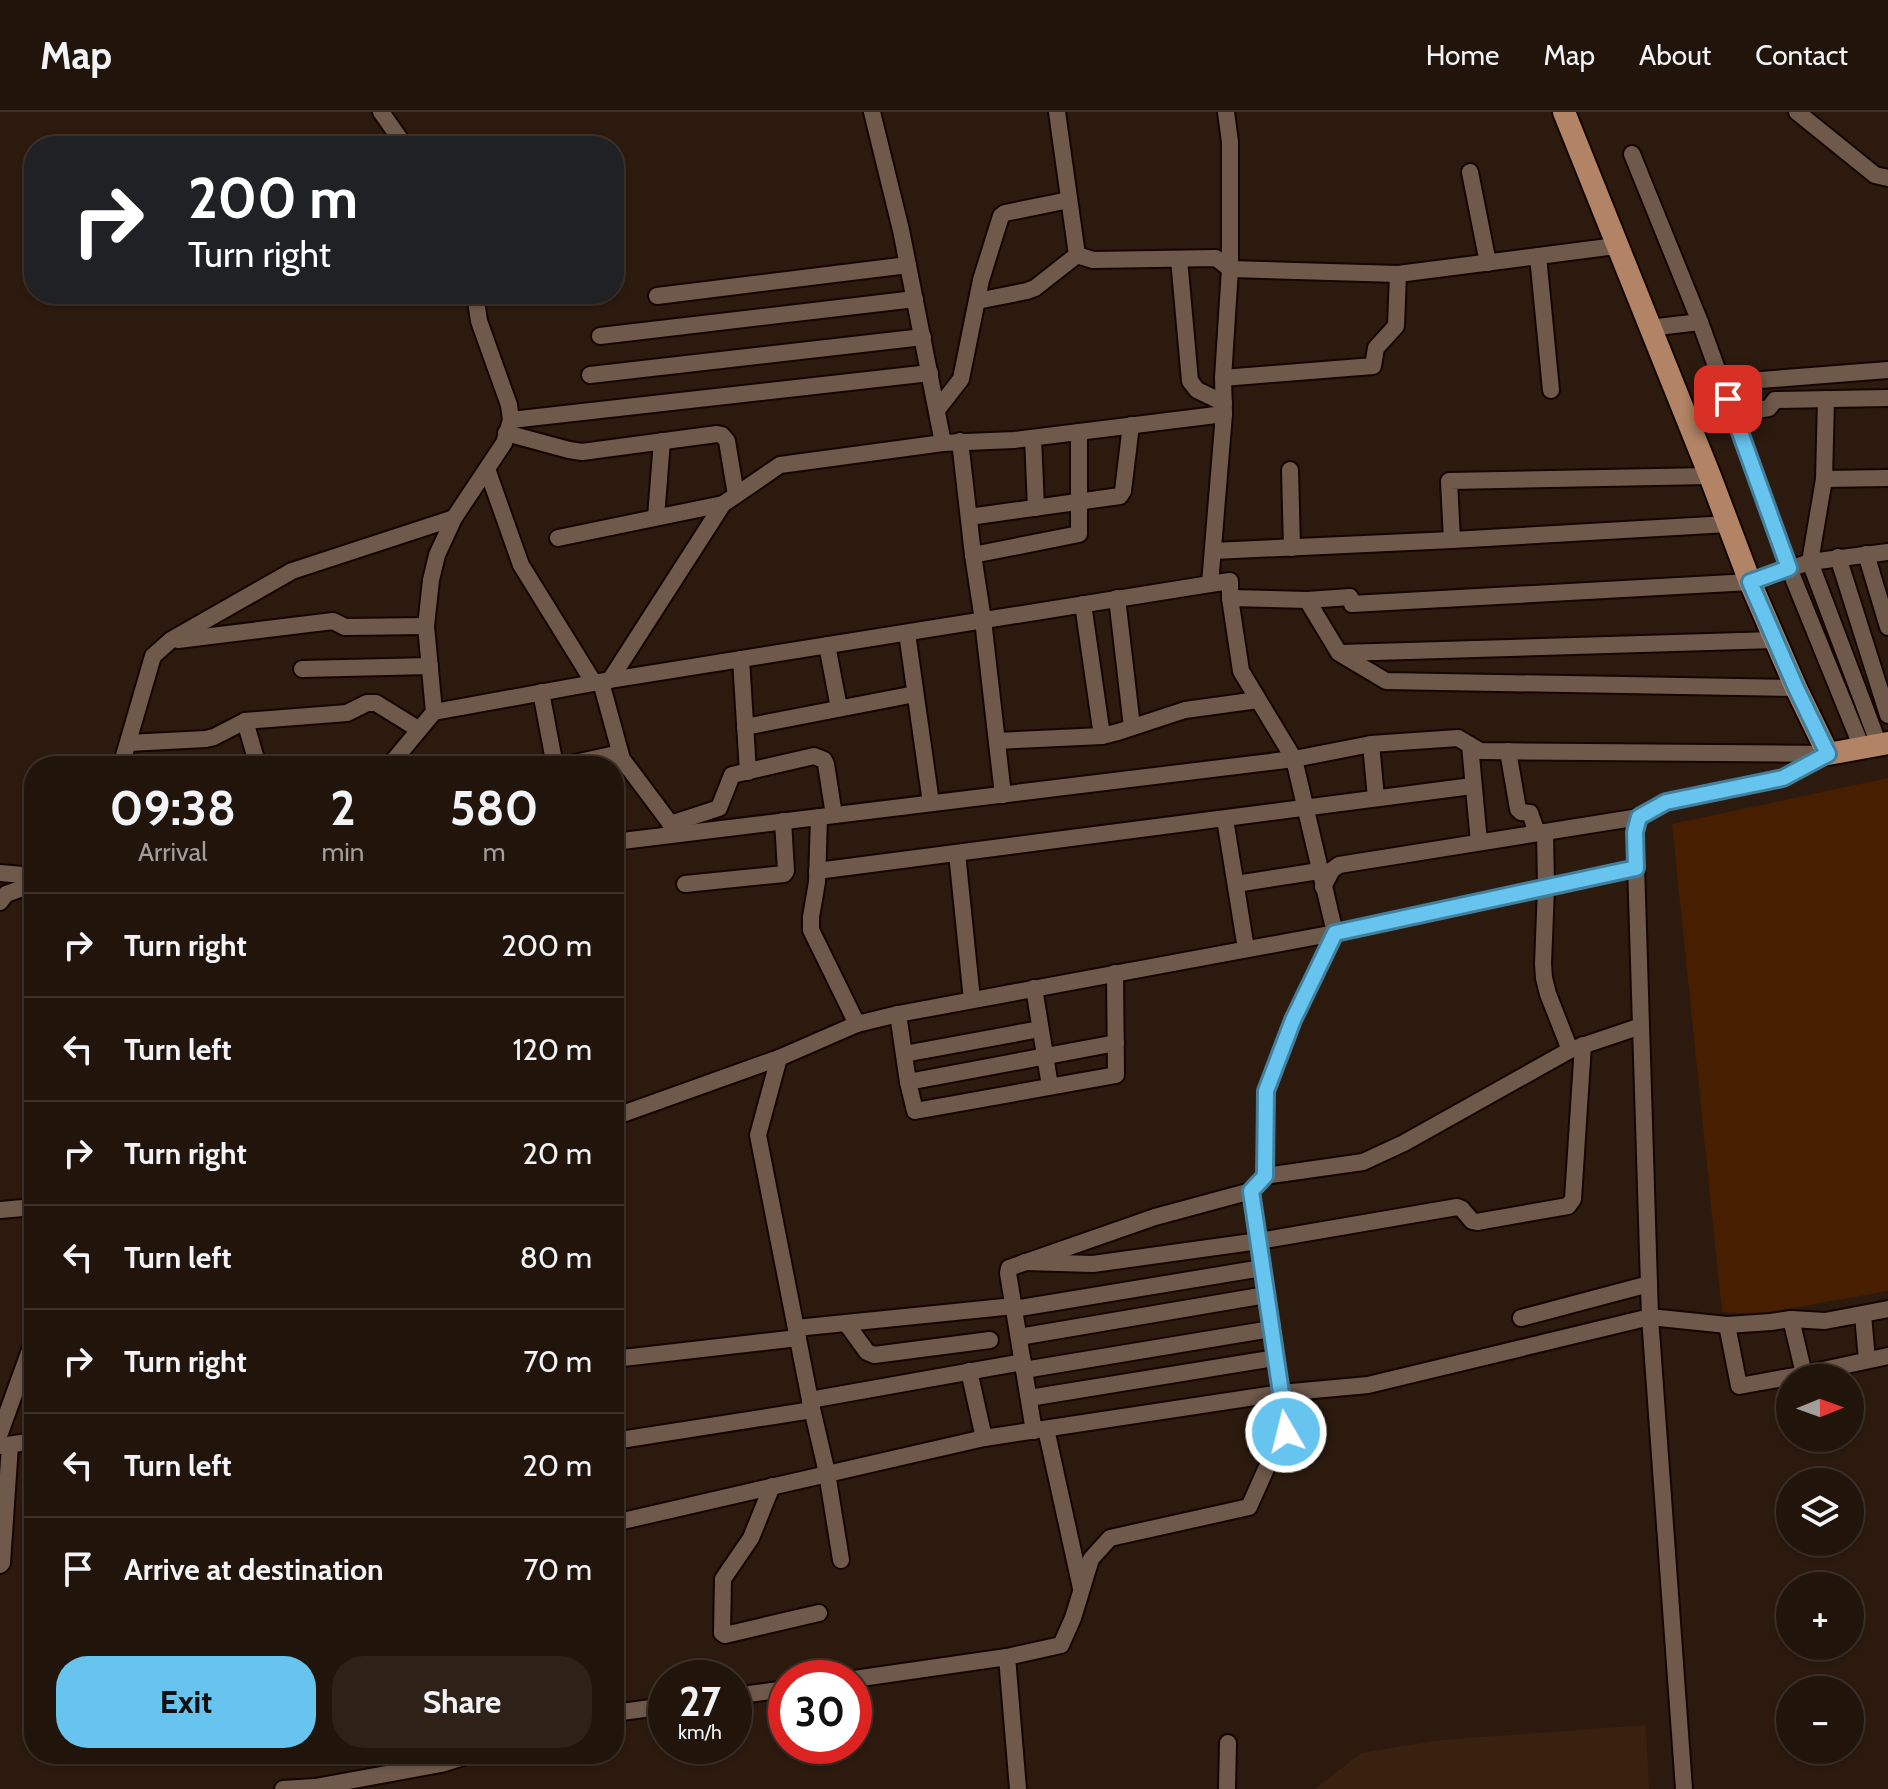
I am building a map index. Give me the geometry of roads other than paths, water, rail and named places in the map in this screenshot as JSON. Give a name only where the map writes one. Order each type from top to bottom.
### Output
[{"type":"main road","points":[[1564,112],[1750,582],[1828,754],[1876,745]]},
{"type":"street","points":[[381,112],[398,136]]},
{"type":"street","points":[[872,112],[908,265],[937,410],[951,442],[969,517],[1003,795]]},
{"type":"street","points":[[1057,112],[1077,255]]},
{"type":"street","points":[[1210,584],[1224,409],[1230,269],[1230,142],[1226,112]]},
{"type":"street","points":[[1797,112],[1875,175],[1888,178]]},
{"type":"street","points":[[1632,154],[1700,322],[1789,568],[1876,745]]},
{"type":"street","points":[[1470,172],[1488,263]]},
{"type":"street","points":[[937,410],[961,379],[984,271],[1001,216],[1069,200]]},
{"type":"street","points":[[1077,255],[1093,260],[1216,258],[1230,269],[1398,274],[1616,246]]},
{"type":"street","points":[[977,301],[1035,288],[1077,255]]},
{"type":"street","points":[[1538,256],[1551,390]]},
{"type":"street","points":[[1179,259],[1190,381],[1197,390],[1224,409]]},
{"type":"street","points":[[657,296],[908,265]]},
{"type":"street","points":[[1223,378],[1373,366],[1376,348],[1396,326],[1398,274]]},
{"type":"street","points":[[600,336],[915,299]]},
{"type":"street","points":[[434,712],[426,626],[437,555],[454,518],[504,443],[509,426],[509,405],[479,321],[476,304]]},
{"type":"street","points":[[1649,328],[1700,322]]},
{"type":"street","points":[[590,375],[923,337]]},
{"type":"street","points":[[1722,383],[1888,370]]},
{"type":"street","points":[[509,426],[930,373]]},
{"type":"street","points":[[1733,414],[1769,408],[1775,400],[1888,398]]},
{"type":"street","points":[[1826,399],[1824,479],[1810,562],[1876,745]]},
{"type":"street","points":[[601,681],[730,500],[780,465],[951,442],[1033,438],[1224,409]]},
{"type":"street","points":[[969,517],[1118,497],[1122,494],[1131,425]]},
{"type":"street","points":[[509,426],[569,450],[582,452],[722,435],[727,441],[730,500]]},
{"type":"street","points":[[973,555],[1078,536],[1079,432]]},
{"type":"street","points":[[1033,438],[1036,508]]},
{"type":"street","points":[[656,517],[662,441]]},
{"type":"street","points":[[487,469],[521,565],[601,681],[622,756]]},
{"type":"street","points":[[1290,470],[1292,548]]},
{"type":"street","points":[[1452,540],[1449,481],[1710,476]]},
{"type":"street","points":[[1824,479],[1888,478]]},
{"type":"street","points":[[558,538],[730,500]]},
{"type":"street","points":[[124,756],[153,656],[171,640],[292,571],[454,518]]},
{"type":"street","points":[[1213,551],[1728,524]]},
{"type":"street","points":[[1230,598],[1307,600],[1350,597],[1352,604],[1750,582],[1810,562],[1888,552]]},
{"type":"street","points":[[1866,554],[1888,627]]},
{"type":"street","points":[[1838,557],[1888,715]]},
{"type":"street","points":[[397,756],[434,712],[601,681],[1230,581],[1241,671],[1294,759],[1335,933],[1293,1020],[1266,1091],[1265,1176]]},
{"type":"street","points":[[1117,598],[1132,727]]},
{"type":"street","points":[[1307,600],[1339,653],[1386,681],[1796,688]]},
{"type":"street","points":[[1083,604],[1102,736]]},
{"type":"street","points":[[171,640],[333,621],[345,627],[426,626]]},
{"type":"street","points":[[907,633],[931,803]]},
{"type":"street","points":[[1339,653],[1775,640]]},
{"type":"street","points":[[827,645],[839,708]]},
{"type":"street","points":[[741,659],[748,772]]},
{"type":"street","points":[[302,669],[430,666]]},
{"type":"street","points":[[541,692],[556,756]]},
{"type":"street","points":[[745,727],[915,694]]},
{"type":"street","points":[[997,741],[1102,736],[1185,710],[1258,700]]},
{"type":"street","points":[[128,743],[206,739],[245,721],[347,713],[371,702],[418,729]]},
{"type":"street","points":[[245,721],[255,756]]},
{"type":"street","points":[[624,840],[674,829],[783,821],[1294,759],[1371,744],[1458,738],[1480,751],[1828,754]]},
{"type":"street","points":[[1371,744],[1376,798]]},
{"type":"street","points":[[1470,745],[1479,842]]},
{"type":"street","points":[[1025,1262],[1093,1264],[1259,1241],[1457,1207],[1477,1222],[1568,1206],[1573,1199],[1577,1048],[1548,994],[1544,978],[1546,888],[1541,832],[1530,813],[1518,809],[1508,751]]},
{"type":"street","points":[[606,756],[620,753]]},
{"type":"street","points":[[1236,884],[1321,879],[1339,865],[1639,817],[1666,802],[1783,778],[1828,754]]},
{"type":"street","points":[[674,829],[717,810],[731,777],[814,756],[826,764],[826,816],[811,930],[857,1024]]},
{"type":"street","points":[[624,761],[674,829]]},
{"type":"street","points":[[817,871],[1472,786]]},
{"type":"street","points":[[1639,817],[1635,832],[1650,1317],[1684,1789]]},
{"type":"street","points":[[1225,819],[1246,949]]},
{"type":"street","points":[[685,884],[784,874],[783,821]]},
{"type":"street","points":[[957,853],[972,1000]]},
{"type":"street","points":[[624,1113],[779,1058],[857,1024],[898,1014],[1335,933],[1636,868]]},
{"type":"street","points":[[0,873],[24,875]]},
{"type":"street","points":[[0,902],[6,894],[24,888]]},
{"type":"street","points":[[898,1014],[915,1111],[1116,1075],[1115,973]]},
{"type":"street","points":[[1034,988],[1050,1086]]},
{"type":"street","points":[[1081,1591],[1029,1398],[1008,1269],[1010,1266],[1166,1213],[1251,1191],[1265,1176],[1363,1162],[1404,1143],[1577,1048],[1641,1026]]},
{"type":"street","points":[[904,1054],[1040,1029]]},
{"type":"street","points":[[908,1082],[1116,1043]]},
{"type":"street","points":[[779,1058],[758,1135],[827,1473],[841,1560]]},
{"type":"street","points":[[872,1676],[1007,1657],[1061,1645],[1073,1618],[1091,1559],[1110,1538],[1249,1507],[1286,1432],[1288,1410],[1281,1393],[1275,1358],[1251,1191]]},
{"type":"street","points":[[0,1210],[24,1208]]},
{"type":"street","points":[[624,1358],[846,1323],[1014,1307],[1262,1268]]},
{"type":"street","points":[[1175,1282],[1180,1310]]},
{"type":"street","points":[[1521,1318],[1649,1284]]},
{"type":"street","points":[[1019,1337],[1266,1295]]},
{"type":"street","points":[[624,1521],[984,1438],[1281,1393],[1368,1385],[1650,1317],[1727,1325],[1791,1319],[1825,1321],[1888,1309]]},
{"type":"street","points":[[1863,1315],[1867,1360]]},
{"type":"street","points":[[1791,1319],[1802,1364]]},
{"type":"street","points":[[846,1323],[867,1352],[874,1355],[990,1340]]},
{"type":"street","points":[[1727,1325],[1739,1386],[1776,1379]]},
{"type":"street","points":[[624,1439],[811,1405],[969,1371],[1024,1366],[1271,1329]]},
{"type":"street","points":[[1849,1364],[1888,1356]]},
{"type":"street","points":[[1029,1398],[1275,1358]]},
{"type":"street","points":[[0,1565],[3,1433],[24,1369]]},
{"type":"street","points":[[969,1371],[984,1438]]},
{"type":"street","points":[[3,1433],[24,1438]]},
{"type":"street","points":[[772,1486],[751,1538],[723,1579],[722,1633],[725,1635],[819,1613]]},
{"type":"street","points":[[1007,1657],[1018,1789]]},
{"type":"street","points":[[624,1712],[648,1708]]},
{"type":"street","points":[[1227,1789],[1228,1743]]},
{"type":"street","points":[[283,1789],[441,1764]]}]
